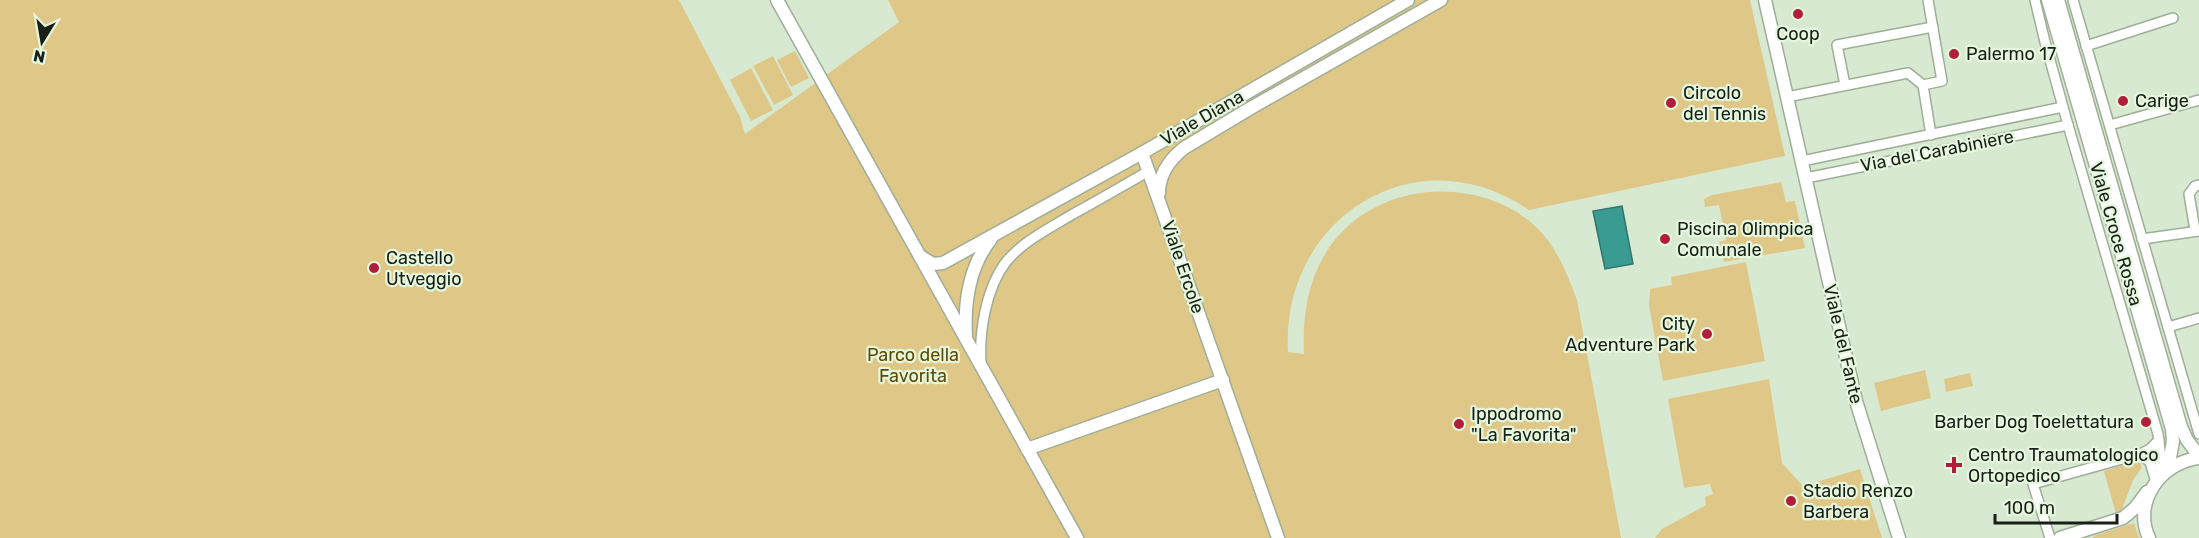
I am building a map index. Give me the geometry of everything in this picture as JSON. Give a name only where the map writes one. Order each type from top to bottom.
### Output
[{"type":"street","points":[[777,0],[918,254]]},
{"type":"street","name":"Viale Diana","points":[[918,254],[927,262],[938,264],[996,234],[1408,0]]},
{"type":"street","name":"Viale Diana","points":[[1160,200],[1159,189],[1164,171],[1175,155],[1184,148],[1441,0]]},
{"type":"street","points":[[1923,85],[1942,81],[1928,0]]},
{"type":"street","name":"Viale Croce Rossa","points":[[2036,0],[2042,33],[2159,440],[2161,458],[2155,483]]},
{"type":"street","name":"Viale Croce Rossa","points":[[2042,0],[2042,33]]},
{"type":"street","name":"Viale Croce Rossa","points":[[2048,0],[2172,429],[2174,441],[2168,469]]},
{"type":"street","name":"Viale Croce Rossa","points":[[2058,0],[2181,427],[2199,457]]},
{"type":"street","points":[[2064,19],[2066,0]]},
{"type":"street","name":"Viale Croce Rossa","points":[[2073,0],[2198,431]]},
{"type":"street","name":"Viale del Fante","points":[[1766,2],[1864,433],[1878,479],[1901,538]]},
{"type":"street","points":[[2086,46],[2173,18]]},
{"type":"street","points":[[1845,85],[1838,45],[1933,27]]},
{"type":"street","points":[[1787,97],[1908,73],[1923,85],[1931,135]]},
{"type":"street","points":[[2110,125],[2199,99]]},
{"type":"street","name":"Via del Carabiniere","points":[[1802,161],[2063,107]]},
{"type":"street","name":"Via del Carabiniere","points":[[1806,178],[2068,125]]},
{"type":"street","name":"Viale Ercole","points":[[1142,153],[1278,538]]},
{"type":"street","name":"Viale Diana","points":[[982,369],[981,342],[989,299],[994,283],[1007,261],[1043,232],[1149,171]]},
{"type":"street","points":[[2142,239],[2197,230],[2189,194],[2195,186],[2199,185]]},
{"type":"street","name":"Viale Diana","points":[[966,341],[965,307],[971,276],[983,250],[996,234]]},
{"type":"street","name":"Viale Diana","points":[[918,254],[1077,538]]},
{"type":"street","points":[[2168,327],[2199,318]]},
{"type":"street","points":[[1027,449],[1223,380]]},
{"type":"street","points":[[2050,538],[2033,484],[2140,454],[2150,450],[2159,440]]},
{"type":"street","points":[[2140,454],[2150,462],[2154,471],[2155,483],[2146,502],[2145,518],[2150,538]]},
{"type":"street","points":[[2060,538],[2087,533],[2128,515],[2168,469],[2183,461],[2199,457]]},
{"type":"street","points":[[1878,479],[1893,538]]},
{"type":"green space","name":"Parco della Favorita","points":[[0,0],[679,0],[740,117],[745,134],[899,22],[888,0],[1750,0],[1785,156],[1529,210],[1486,188],[1443,181],[1401,186],[1363,202],[1331,228],[1306,263],[1291,305],[1288,352],[1304,354],[1304,325],[1308,297],[1323,257],[1351,224],[1374,208],[1400,198],[1428,192],[1456,192],[1484,198],[1511,209],[1534,225],[1555,250],[1577,300],[1621,538],[0,538]]},
{"type":"green space","points":[[795,51],[809,78],[791,87],[777,60]]},
{"type":"green space","points":[[773,56],[793,95],[774,105],[753,66]]},
{"type":"green space","points":[[751,68],[773,110],[751,121],[730,80]]},
{"type":"green space","points":[[1781,182],[1786,202],[1795,201],[1805,248],[1724,262],[1719,242],[1726,240],[1719,205],[1705,207],[1704,199],[1712,195]]},
{"type":"green space","name":"City Adventure Park","points":[[1746,262],[1765,361],[1663,381],[1649,306],[1650,289],[1672,285],[1671,277]]},
{"type":"green space","points":[[1925,370],[1931,398],[1881,411],[1874,383]]},
{"type":"green space","points":[[1970,373],[1973,386],[1946,392],[1944,379]]},
{"type":"green space","points":[[1769,379],[1782,463],[1803,486],[1860,469],[1882,538],[1655,538],[1662,529],[1706,505],[1705,497],[1713,494],[1710,484],[1684,488],[1668,399]]},
{"type":"green space","points":[[2136,461],[2141,464],[2141,469],[2133,480],[2122,509],[2116,514],[2104,471]]},
{"type":"green space","points":[[2134,523],[2139,538],[2092,538],[2096,535]]},
{"type":"water","name":"Piscina Olimpica Comunale","points":[[1622,206],[1633,264],[1605,269],[1593,211]]},
{"type":"place","name":"Coop","points":[[1798,14]]},
{"type":"place","name":"Palermo 17","points":[[1954,54]]},
{"type":"place","name":"Carige","points":[[2123,101]]},
{"type":"place","name":"Circolo del Tennis","points":[[1671,103]]},
{"type":"place","name":"Piscina Olimpica Comunale","points":[[1665,239]]},
{"type":"place","name":"Castello Utveggio","points":[[374,268]]},
{"type":"place","name":"City Adventure Park","points":[[1707,334]]},
{"type":"place","name":"Barber Dog Toelettatura","points":[[2146,422]]},
{"type":"place","name":"Ippodromo \"La Favorita\"","points":[[1459,424]]},
{"type":"place","name":"Centro Traumatologico Ortopedico","points":[[1954,465]]},
{"type":"place","name":"Stadio Renzo Barbera","points":[[1791,501]]}]
